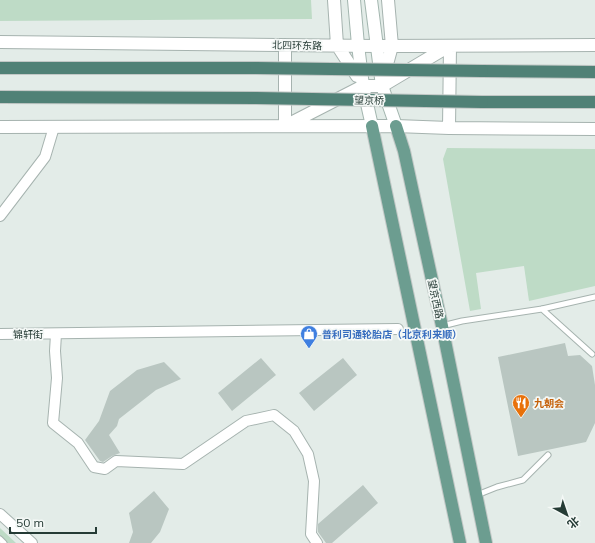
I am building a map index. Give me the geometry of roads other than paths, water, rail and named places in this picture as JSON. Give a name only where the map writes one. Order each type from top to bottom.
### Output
[{"type":"highway","points":[[0,68],[256,68],[595,72]]},
{"type":"highway","name":"望京桥","points":[[0,98],[256,98],[482,102],[595,102]]},
{"type":"main road","points":[[372,126],[460,543]]},
{"type":"main road","name":"望京西路","points":[[396,126],[404,151],[442,326],[486,543]]},
{"type":"street","points":[[334,0],[337,45],[363,86]]},
{"type":"street","points":[[354,0],[363,86],[372,126]]},
{"type":"street","points":[[371,0],[382,86],[396,126]]},
{"type":"street","points":[[382,86],[392,46],[388,0]]},
{"type":"street","name":"北四环东路","points":[[0,42],[358,46],[595,46]]},
{"type":"street","points":[[285,45],[285,126]]},
{"type":"street","points":[[285,126],[363,86],[382,86],[450,46]]},
{"type":"street","points":[[449,128],[450,46]]},
{"type":"street","points":[[1,128],[396,126],[449,128],[595,129]]},
{"type":"street","points":[[0,216],[46,157],[54,127]]},
{"type":"street","name":"锦轩街","points":[[0,334],[398,329]]},
{"type":"street","points":[[56,334],[55,351],[57,378],[53,423],[78,443],[94,467],[105,468],[116,461],[183,464],[246,421],[274,415],[294,431],[308,454],[314,481],[311,534],[317,543]]},
{"type":"street","points":[[0,514],[32,543]]},
{"type":"lane","points":[[442,326],[595,297]]},
{"type":"lane","points":[[542,308],[592,354]]},
{"type":"lane","points":[[477,496],[496,486],[523,480],[548,455]]},
{"type":"lane","points":[[0,539],[4,543]]},
{"type":"place","name":"普利司通轮胎店（北京利来顺）","points":[[309,349]]},
{"type":"place","name":"九朝会","points":[[521,418]]}]
